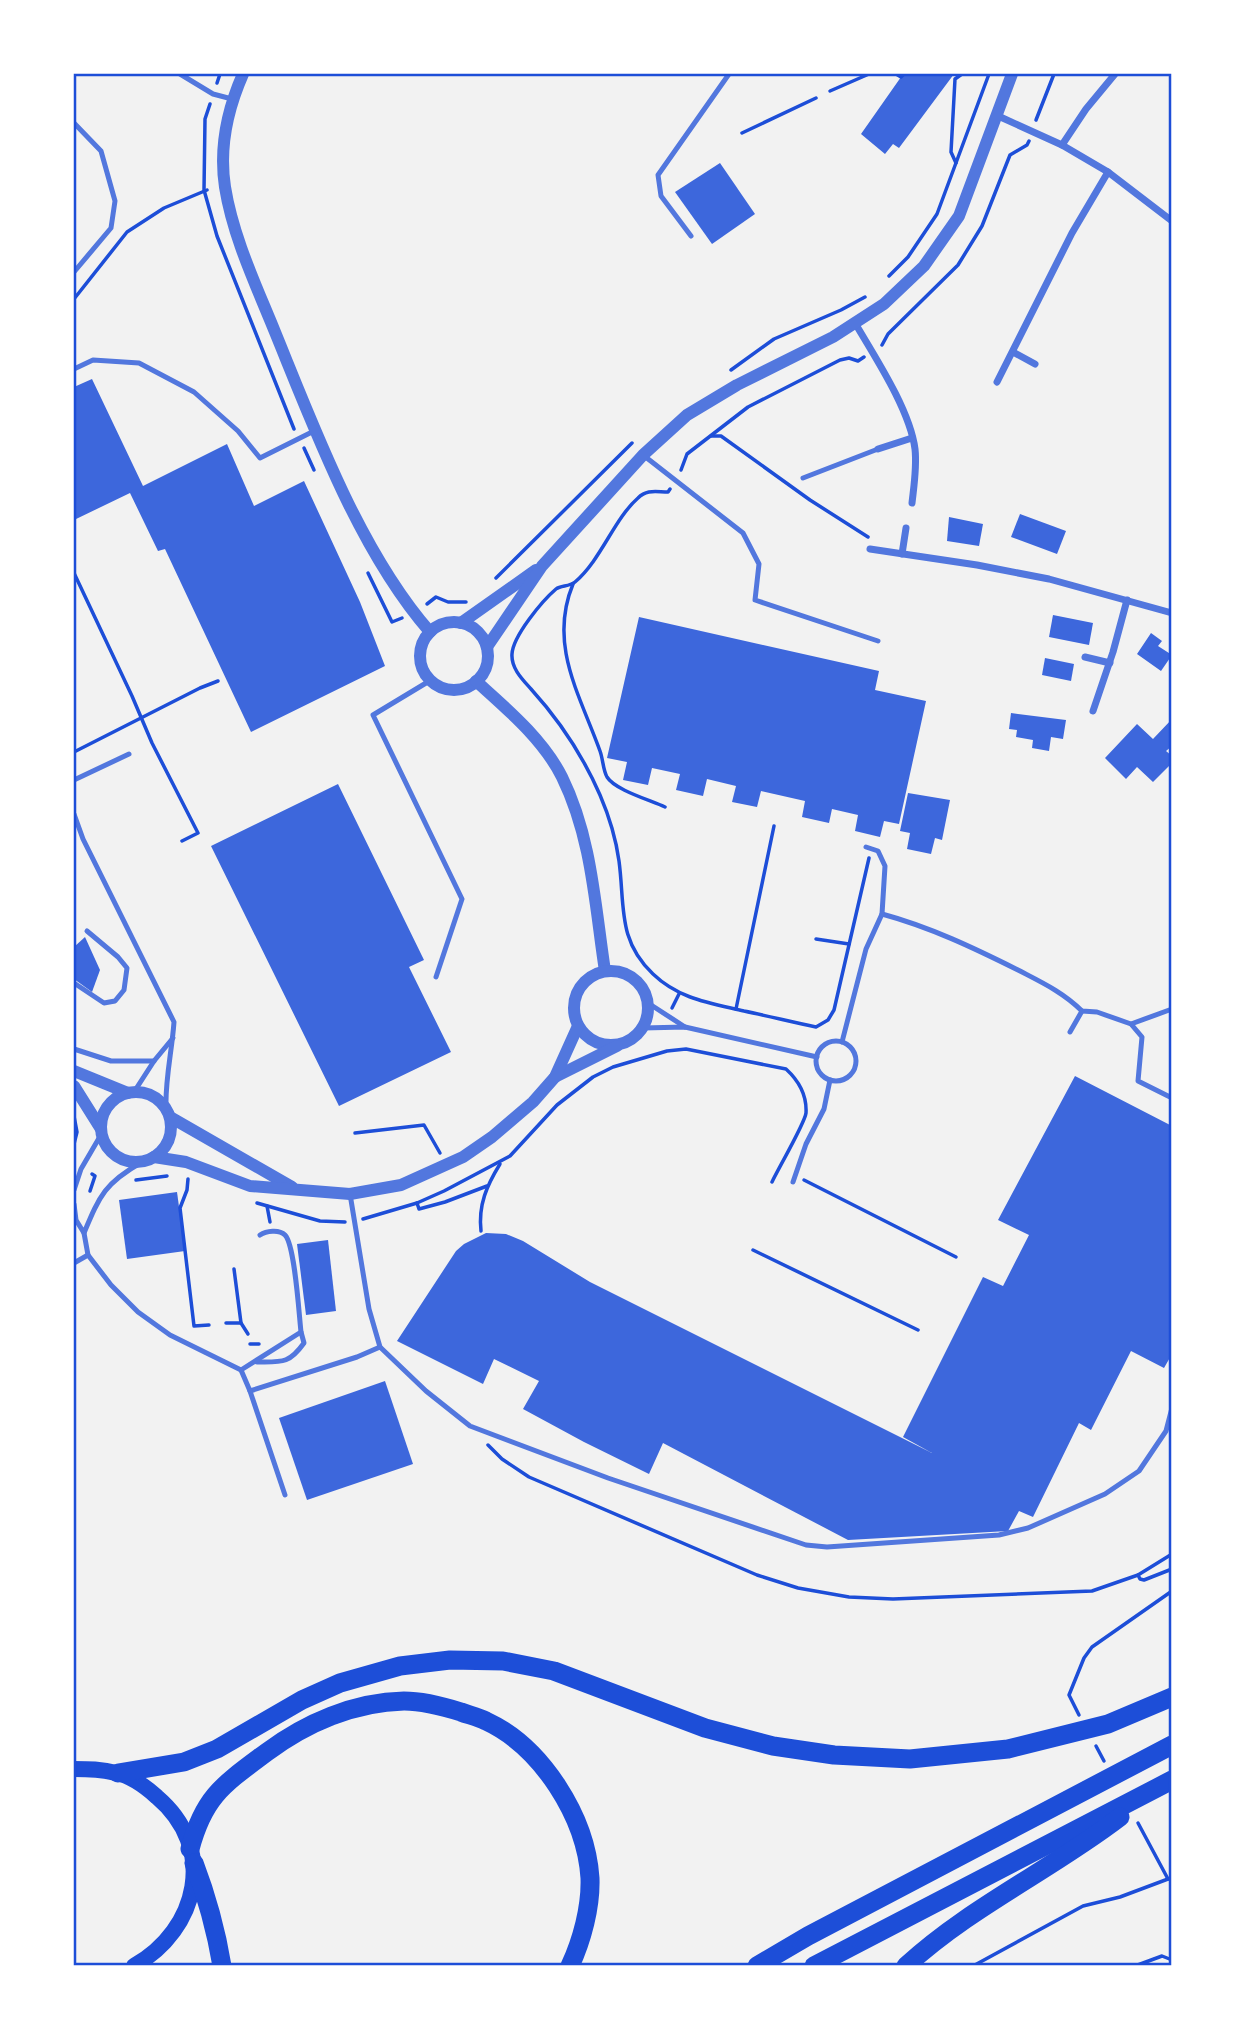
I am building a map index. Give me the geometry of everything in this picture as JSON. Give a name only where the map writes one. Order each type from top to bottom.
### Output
[{"type":"highway","points":[[118,1773],[184,1762],[217,1749],[302,1700],[340,1683],[400,1666],[450,1660],[503,1661],[554,1671],[705,1728],[774,1745],[834,1755],[910,1759],[1008,1749],[1108,1724],[1171,1697]]},
{"type":"highway","points":[[222,1965],[206,1894],[192,1856],[196,1827],[206,1805],[222,1787],[288,1737],[324,1719],[367,1704],[405,1701],[439,1705],[486,1721],[516,1740],[558,1785],[581,1835],[590,1878],[587,1914],[577,1950],[569,1965]]},
{"type":"highway","points":[[757,1965],[1171,1745]]},
{"type":"highway","points":[[814,1965],[1167,1782]]},
{"type":"highway","points":[[906,1965],[960,1923],[1098,1834],[1167,1782]]},
{"type":"main road","points":[[74,1769],[118,1773],[144,1786],[172,1810],[184,1828],[192,1856],[193,1886],[180,1924],[163,1945],[134,1965]]},
{"type":"street","points":[[243,74],[232,99],[224,142],[225,186],[240,246],[315,430],[365,534],[414,613],[430,632]]},
{"type":"street","points":[[487,647],[542,566],[643,455],[687,415],[737,384],[833,337],[884,304],[924,266],[959,216],[1012,74]]},
{"type":"street","points":[[1062,145],[1086,109],[1115,74]]},
{"type":"street","points":[[995,115],[1062,145],[1108,172],[1171,221]]},
{"type":"street","points":[[997,382],[1072,233],[1108,172]]},
{"type":"street","points":[[855,323],[905,414],[912,438],[915,464],[912,503]]},
{"type":"street","points":[[1013,352],[1035,364]]},
{"type":"street","points":[[878,449],[912,438]]},
{"type":"street","points":[[902,554],[906,528]]},
{"type":"street","points":[[870,549],[1049,579],[1171,613]]},
{"type":"street","points":[[461,623],[542,566]]},
{"type":"street","points":[[1093,711],[1110,663],[1127,600]]},
{"type":"street","points":[[445,623],[461,623],[477,631],[487,647],[487,666],[476,681],[468,687],[448,689],[431,680],[424,672],[421,651],[430,632],[445,623]]},
{"type":"street","points":[[1085,657],[1110,663]]},
{"type":"street","points":[[476,681],[536,740],[562,776],[588,853],[605,971]]},
{"type":"street","points":[[555,1077],[620,1045],[637,1036],[643,1028],[648,1016],[645,992],[638,982],[628,975],[605,971],[585,982],[578,992],[575,1015],[578,1026],[596,1042],[620,1045]]},
{"type":"street","points":[[74,1086],[109,1149],[124,1160],[186,1161],[250,1186],[350,1194],[401,1185],[463,1157],[492,1138],[533,1102],[555,1077],[578,1026]]},
{"type":"street","points":[[74,1072],[131,1092],[153,1096],[168,1112],[295,1189]]},
{"type":"street","points":[[101,1131],[102,1119],[111,1102],[131,1092]]},
{"type":"street","points":[[148,1159],[163,1150],[169,1139],[171,1128],[168,1112]]},
{"type":"lane","points":[[180,74],[213,94],[232,99]]},
{"type":"lane","points":[[691,236],[660,196],[658,175],[729,74]]},
{"type":"lane","points":[[74,124],[101,151],[116,201],[111,228],[74,272]]},
{"type":"lane","points":[[74,369],[93,360],[139,363],[194,393],[238,431],[260,458],[315,430]]},
{"type":"lane","points":[[803,478],[878,449]]},
{"type":"lane","points":[[643,455],[743,533],[759,564],[755,600],[878,641]]},
{"type":"lane","points":[[431,680],[373,715],[462,899],[436,977]]},
{"type":"lane","points":[[74,780],[129,754]]},
{"type":"lane","points":[[74,814],[83,839],[174,1021],[173,1053],[165,1089],[168,1112]]},
{"type":"lane","points":[[842,1042],[866,949],[883,914],[884,866],[878,851],[869,848]]},
{"type":"lane","points":[[883,914],[918,923],[986,954],[1066,996],[1082,1011],[1097,1012],[1131,1024],[1142,1037],[1138,1081],[1171,1098]]},
{"type":"lane","points":[[74,983],[104,1003],[115,1001],[124,990],[127,968],[87,931]]},
{"type":"lane","points":[[648,1003],[685,1027]]},
{"type":"lane","points":[[1131,1024],[1171,1009]]},
{"type":"lane","points":[[1070,1032],[1082,1011]]},
{"type":"lane","points":[[643,1028],[685,1027],[817,1057]]},
{"type":"lane","points":[[131,1092],[173,1038]]},
{"type":"lane","points":[[836,1041],[842,1042],[856,1055],[856,1068],[842,1081],[830,1080],[820,1074],[817,1057],[824,1046],[836,1041]]},
{"type":"lane","points":[[74,1049],[111,1061],[154,1060]]},
{"type":"lane","points":[[793,1182],[806,1144],[824,1109],[830,1080]]},
{"type":"lane","points":[[74,1190],[80,1169],[101,1131]]},
{"type":"lane","points":[[84,1233],[107,1186],[120,1174],[148,1159]]},
{"type":"lane","points":[[350,1194],[369,1310],[380,1347],[426,1391],[470,1426],[782,1539],[827,1547],[999,1535],[1028,1528],[1104,1494],[1139,1471],[1166,1431],[1171,1408]]},
{"type":"lane","points":[[74,1204],[76,1220],[84,1233],[88,1255],[111,1285],[138,1312],[170,1335],[241,1370],[285,1495]]},
{"type":"lane","points":[[254,1362],[279,1362],[294,1357],[304,1343],[292,1250],[287,1236],[279,1232],[265,1232],[260,1235]]},
{"type":"lane","points":[[74,1263],[88,1255]]},
{"type":"lane","points":[[241,1370],[301,1332]]},
{"type":"lane","points":[[250,1391],[380,1347]]},
{"type":"path","points":[[204,190],[205,119],[220,74]]},
{"type":"path","points":[[831,91],[869,74]]},
{"type":"path","points":[[896,74],[901,78],[904,74]]},
{"type":"path","points":[[956,165],[951,152],[954,79],[962,74]]},
{"type":"path","points":[[883,283],[908,257],[937,214],[989,74]]},
{"type":"path","points":[[665,807],[617,786],[607,777],[601,753],[568,670],[563,635],[567,598],[573,584],[599,554],[637,499],[648,491],[668,492],[687,454],[709,436],[748,407],[783,387],[839,360],[849,358],[858,361],[883,345],[888,334],[958,265],[982,226],[1010,155],[1027,145],[1054,74]]},
{"type":"path","points":[[742,133],[816,98]]},
{"type":"path","points":[[74,299],[127,232],[164,208],[204,190],[225,186]]},
{"type":"path","points":[[721,376],[774,339],[841,310],[874,291]]},
{"type":"path","points":[[493,581],[639,436]]},
{"type":"path","points":[[709,436],[721,436],[810,500],[868,536],[870,549]]},
{"type":"path","points":[[74,573],[198,834],[182,841]]},
{"type":"path","points":[[573,584],[558,587],[514,642],[511,657],[516,672],[549,708],[569,736],[601,797],[613,832],[619,862],[623,922],[630,944],[652,974],[679,994],[702,1002],[816,1027],[821,1025],[833,1014],[869,848]]},
{"type":"path","points":[[414,613],[436,597],[448,602],[467,602],[475,596]]},
{"type":"path","points":[[74,752],[218,681]]},
{"type":"path","points":[[736,1009],[774,826]]},
{"type":"path","points":[[816,939],[866,949]]},
{"type":"path","points":[[74,1116],[77,1132],[74,1144]]},
{"type":"path","points":[[355,1133],[424,1125],[445,1161],[437,1174],[444,1192]]},
{"type":"path","points":[[481,1231],[480,1217],[487,1186],[502,1161]]},
{"type":"path","points":[[188,1179],[180,1208],[194,1325],[209,1325]]},
{"type":"path","points":[[802,1179],[956,1257]]},
{"type":"path","points":[[416,1203],[419,1209],[487,1186]]},
{"type":"path","points":[[267,1205],[271,1228]]},
{"type":"path","points":[[753,1250],[918,1330]]},
{"type":"path","points":[[234,1269],[241,1323],[248,1334]]},
{"type":"path","points":[[226,1323],[241,1323]]},
{"type":"path","points":[[1138,1575],[1144,1580],[1171,1569]]},
{"type":"path","points":[[1069,1695],[1084,1658],[1093,1647],[1171,1591]]},
{"type":"path","points":[[973,1965],[1083,1906],[1120,1897],[1170,1879],[1158,1860]]},
{"type":"path","points":[[1135,1965],[1162,1956],[1171,1960]]},
{"type":"building","points":[[896,74],[954,74],[899,148],[893,144],[885,154],[861,134],[901,77]]},
{"type":"building","points":[[720,163],[755,214],[712,244],[675,192]]},
{"type":"building","points":[[92,379],[143,486],[227,444],[254,506],[304,481],[360,602],[385,666],[251,732],[165,549],[158,551],[130,493],[74,520],[74,387]]},
{"type":"building","points":[[1020,514],[1066,531],[1057,554],[1011,537]]},
{"type":"building","points":[[949,517],[983,524],[979,546],[947,541]]},
{"type":"building","points":[[1053,615],[1093,623],[1089,645],[1049,637]]},
{"type":"building","points":[[639,617],[879,671],[875,690],[926,701],[899,824],[884,821],[880,837],[855,831],[858,815],[832,809],[829,823],[802,817],[805,801],[761,791],[757,807],[732,802],[736,786],[707,779],[703,796],[676,790],[680,774],[652,768],[648,785],[623,780],[627,762],[607,758]]},
{"type":"building","points":[[1151,633],[1162,641],[1158,646],[1172,655],[1161,671],[1137,654]]},
{"type":"building","points":[[1045,658],[1074,664],[1071,681],[1042,675]]},
{"type":"building","points":[[1011,713],[1066,720],[1063,739],[1051,737],[1049,751],[1032,748],[1033,740],[1016,737],[1017,730],[1009,729]]},
{"type":"building","points":[[1172,719],[1172,746],[1166,751],[1172,756],[1172,763],[1153,782],[1137,767],[1126,779],[1105,758],[1137,724],[1153,739]]},
{"type":"building","points":[[338,784],[424,960],[409,967],[451,1052],[339,1106],[211,846]]},
{"type":"building","points":[[908,793],[950,800],[942,840],[935,838],[931,854],[907,849],[910,833],[900,831]]},
{"type":"building","points":[[85,937],[100,970],[92,992],[74,979],[74,947]]},
{"type":"building","points":[[1075,1076],[1172,1126],[1172,1354],[1164,1368],[1131,1351],[1091,1430],[1079,1423],[1033,1517],[1019,1511],[1008,1531],[848,1540],[663,1443],[649,1474],[584,1442],[523,1409],[539,1381],[494,1359],[483,1384],[397,1341],[456,1251],[486,1233],[506,1234],[523,1241],[590,1282],[932,1453],[903,1437],[983,1277],[1003,1286],[1029,1235],[998,1220]]},
{"type":"building","points":[[177,1192],[185,1251],[127,1259],[119,1200]]},
{"type":"building","points":[[328,1240],[336,1311],[306,1315],[297,1244]]},
{"type":"building","points":[[385,1381],[413,1464],[307,1500],[279,1418]]}]
